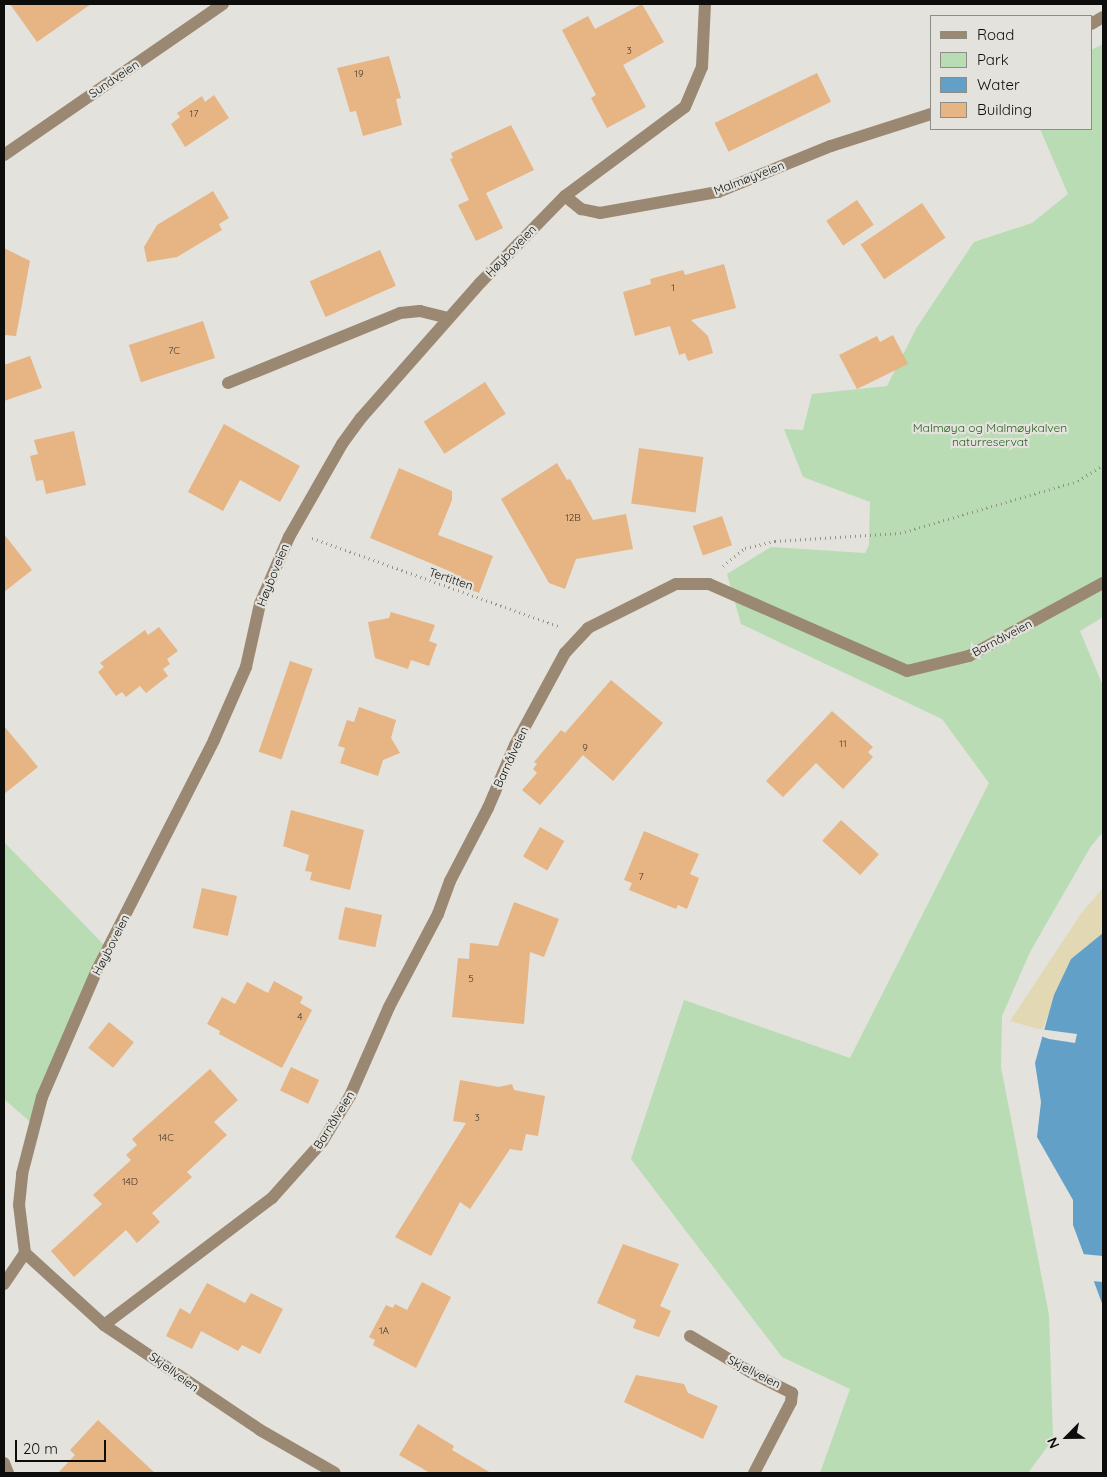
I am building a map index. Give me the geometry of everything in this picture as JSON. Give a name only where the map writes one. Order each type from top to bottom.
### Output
[{"type":"street","name":"Sundveien","points":[[4,155],[224,4]]},
{"type":"street","name":"Høyboveien","points":[[25,1253],[19,1205],[22,1174],[42,1097],[97,970],[209,749],[238,686],[273,570],[342,444],[395,376],[565,196],[685,107],[702,67],[705,4]]},
{"type":"street","points":[[1092,23],[1103,17]]},
{"type":"street","name":"Malmøyveien","points":[[565,196],[582,209],[600,214],[718,192],[831,146],[930,114]]},
{"type":"street","points":[[228,383],[400,313],[420,311],[448,318]]},
{"type":"street","name":"Barnålveien","points":[[104,1324],[272,1198],[322,1142],[350,1096],[390,1006],[438,914],[450,881],[488,808],[515,745],[566,653],[588,628],[676,584],[709,584],[907,671],[969,656],[1103,583]]},
{"type":"street","points":[[4,1284],[25,1253]]},
{"type":"street","name":"Skjellveien","points":[[25,1253],[104,1324],[237,1416],[335,1473]]},
{"type":"street","name":"Skjellveien","points":[[690,1336],[752,1373],[792,1392],[792,1402],[754,1473]]},
{"type":"street","points":[[4,1463],[8,1473]]},
{"type":"path","points":[[709,584],[712,576],[744,548],[775,541],[900,532],[1078,481],[1103,465]]},
{"type":"path","name":"Tertitten","points":[[315,539],[581,635]]},
{"type":"green space","name":"Malmøya og Malmøykalven naturreservat","points":[[1103,44],[1103,617],[1080,631],[1103,686],[1103,832],[1091,846],[1030,952],[1002,1016],[1001,1067],[1049,1315],[1053,1439],[1028,1473],[820,1473],[850,1389],[782,1357],[631,1159],[684,1000],[850,1058],[989,783],[942,719],[741,624],[727,574],[771,547],[865,553],[869,545],[870,502],[803,477],[784,429],[803,430],[812,394],[887,386],[917,327],[974,242],[1032,223],[1068,194],[1040,130],[1092,130],[1092,50]]},
{"type":"green space","points":[[4,842],[108,949],[36,1127],[4,1099]]},
{"type":"sand","points":[[1103,888],[1103,933],[1071,959],[1042,1030],[1010,1021],[1080,915]]},
{"type":"water","points":[[1103,933],[1103,1306],[1073,1225],[1073,1200],[1037,1137],[1041,1102],[1035,1063],[1054,995],[1071,959]]},
{"type":"pier","points":[[1039,1029],[1077,1034],[1075,1043],[1049,1039],[1038,1035]]},
{"type":"pier","points":[[1082,1254],[1103,1256],[1103,1282],[1092,1281]]},
{"type":"building","points":[[10,4],[91,4],[37,42]]},
{"type":"building","points":[[642,4],[664,42],[623,65],[646,107],[607,128],[591,98],[596,95],[562,30],[588,16],[595,29]]},
{"type":"building","points":[[389,56],[401,98],[396,99],[402,125],[363,136],[356,111],[350,112],[337,68]]},
{"type":"building","points":[[817,73],[831,102],[729,152],[715,123]]},
{"type":"building","points":[[214,95],[229,118],[185,147],[171,124],[180,117],[177,113],[202,96],[205,102]]},
{"type":"building","points":[[511,125],[534,170],[486,193],[503,228],[476,241],[458,205],[469,200],[450,159],[453,158],[451,153]]},
{"type":"building","points":[[213,191],[229,218],[219,224],[222,230],[177,257],[147,262],[144,247],[157,225]]},
{"type":"building","points":[[857,200],[874,225],[843,246],[826,221]]},
{"type":"building","points":[[922,203],[945,238],[884,279],[861,244]]},
{"type":"building","points":[[4,248],[30,261],[16,336],[4,335]]},
{"type":"building","points":[[380,250],[396,286],[326,317],[310,281]]},
{"type":"building","points":[[724,264],[736,308],[691,320],[708,336],[713,353],[688,361],[685,353],[679,355],[670,326],[635,336],[623,292],[651,284],[650,279],[683,270],[685,275]]},
{"type":"building","points":[[203,321],[215,358],[141,382],[129,345]]},
{"type":"building","points":[[893,335],[908,364],[857,389],[839,355],[877,336],[880,342]]},
{"type":"building","points":[[30,356],[42,388],[4,401],[4,365]]},
{"type":"building","points":[[485,382],[506,414],[444,454],[424,422]]},
{"type":"building","points":[[224,424],[300,466],[280,502],[240,480],[223,511],[188,492]]},
{"type":"building","points":[[74,431],[86,485],[46,494],[43,480],[36,481],[30,456],[38,454],[34,440]]},
{"type":"building","points":[[639,448],[703,457],[696,513],[631,503]]},
{"type":"building","points":[[557,463],[567,480],[570,479],[593,520],[626,514],[633,549],[576,559],[565,589],[549,583],[501,499]]},
{"type":"building","points":[[399,468],[452,491],[452,500],[438,535],[493,556],[479,593],[451,582],[454,573],[370,538]]},
{"type":"building","points":[[722,516],[732,545],[703,555],[693,526]]},
{"type":"building","points":[[4,534],[32,570],[4,592]]},
{"type":"building","points":[[391,612],[435,625],[429,641],[437,644],[429,666],[411,660],[408,669],[375,658],[368,622],[389,618]]},
{"type":"building","points":[[159,627],[178,651],[167,659],[170,664],[163,669],[168,676],[146,693],[140,686],[126,697],[122,692],[116,696],[98,672],[104,667],[100,663],[145,630],[148,635]]},
{"type":"building","points":[[290,661],[313,669],[281,760],[259,752]]},
{"type":"building","points":[[611,680],[663,723],[613,781],[583,755],[540,805],[522,790],[537,773],[533,769],[537,764],[534,762],[561,730],[565,733]]},
{"type":"building","points":[[359,707],[396,720],[391,738],[400,753],[383,760],[378,776],[340,763],[345,748],[338,746],[347,720],[354,722]]},
{"type":"building","points":[[832,711],[873,747],[868,752],[873,757],[843,789],[816,763],[783,797],[766,781]]},
{"type":"building","points":[[4,726],[38,767],[4,794]]},
{"type":"building","points":[[291,810],[364,830],[350,890],[310,880],[312,872],[305,871],[309,855],[283,846]]},
{"type":"building","points":[[841,820],[879,854],[860,875],[822,841]]},
{"type":"building","points":[[540,827],[564,841],[547,870],[523,856]]},
{"type":"building","points":[[644,831],[699,854],[690,874],[699,878],[687,909],[678,905],[676,909],[629,890],[632,883],[624,880]]},
{"type":"building","points":[[202,888],[237,896],[228,936],[193,928]]},
{"type":"building","points":[[514,902],[559,919],[544,957],[530,952],[524,1024],[452,1017],[458,958],[469,959],[470,943],[498,946]]},
{"type":"building","points":[[345,907],[382,915],[375,947],[338,939]]},
{"type":"building","points":[[274,981],[303,997],[300,1003],[312,1010],[282,1068],[219,1034],[220,1031],[207,1024],[222,997],[235,1004],[247,982],[268,993]]},
{"type":"building","points":[[109,1022],[134,1042],[113,1068],[88,1048]]},
{"type":"building","points":[[291,1067],[319,1080],[308,1104],[280,1091]]},
{"type":"building","points":[[210,1069],[238,1100],[214,1122],[227,1135],[187,1172],[192,1177],[152,1213],[160,1222],[137,1243],[126,1230],[74,1277],[51,1251],[102,1204],[93,1195],[131,1160],[126,1155],[137,1145],[132,1139]]},
{"type":"building","points":[[460,1080],[499,1087],[512,1084],[514,1090],[545,1096],[538,1136],[526,1134],[522,1151],[510,1149],[470,1209],[460,1202],[431,1256],[395,1237],[466,1123],[453,1121]]},
{"type":"building","points":[[623,1244],[679,1264],[660,1306],[671,1311],[659,1337],[633,1328],[636,1320],[597,1303]]},
{"type":"building","points":[[422,1282],[451,1297],[416,1368],[373,1345],[375,1340],[369,1337],[386,1305],[393,1308],[395,1304],[407,1310]]},
{"type":"building","points":[[207,1283],[245,1303],[251,1293],[283,1309],[260,1354],[242,1345],[238,1351],[201,1331],[192,1349],[166,1336],[180,1308],[190,1314]]},
{"type":"building","points":[[636,1375],[684,1384],[688,1393],[718,1406],[703,1439],[624,1402]]},
{"type":"building","points":[[98,1420],[155,1473],[58,1473],[75,1455],[70,1450]]},
{"type":"building","points":[[418,1424],[454,1446],[452,1450],[491,1473],[430,1473],[399,1455]]}]
